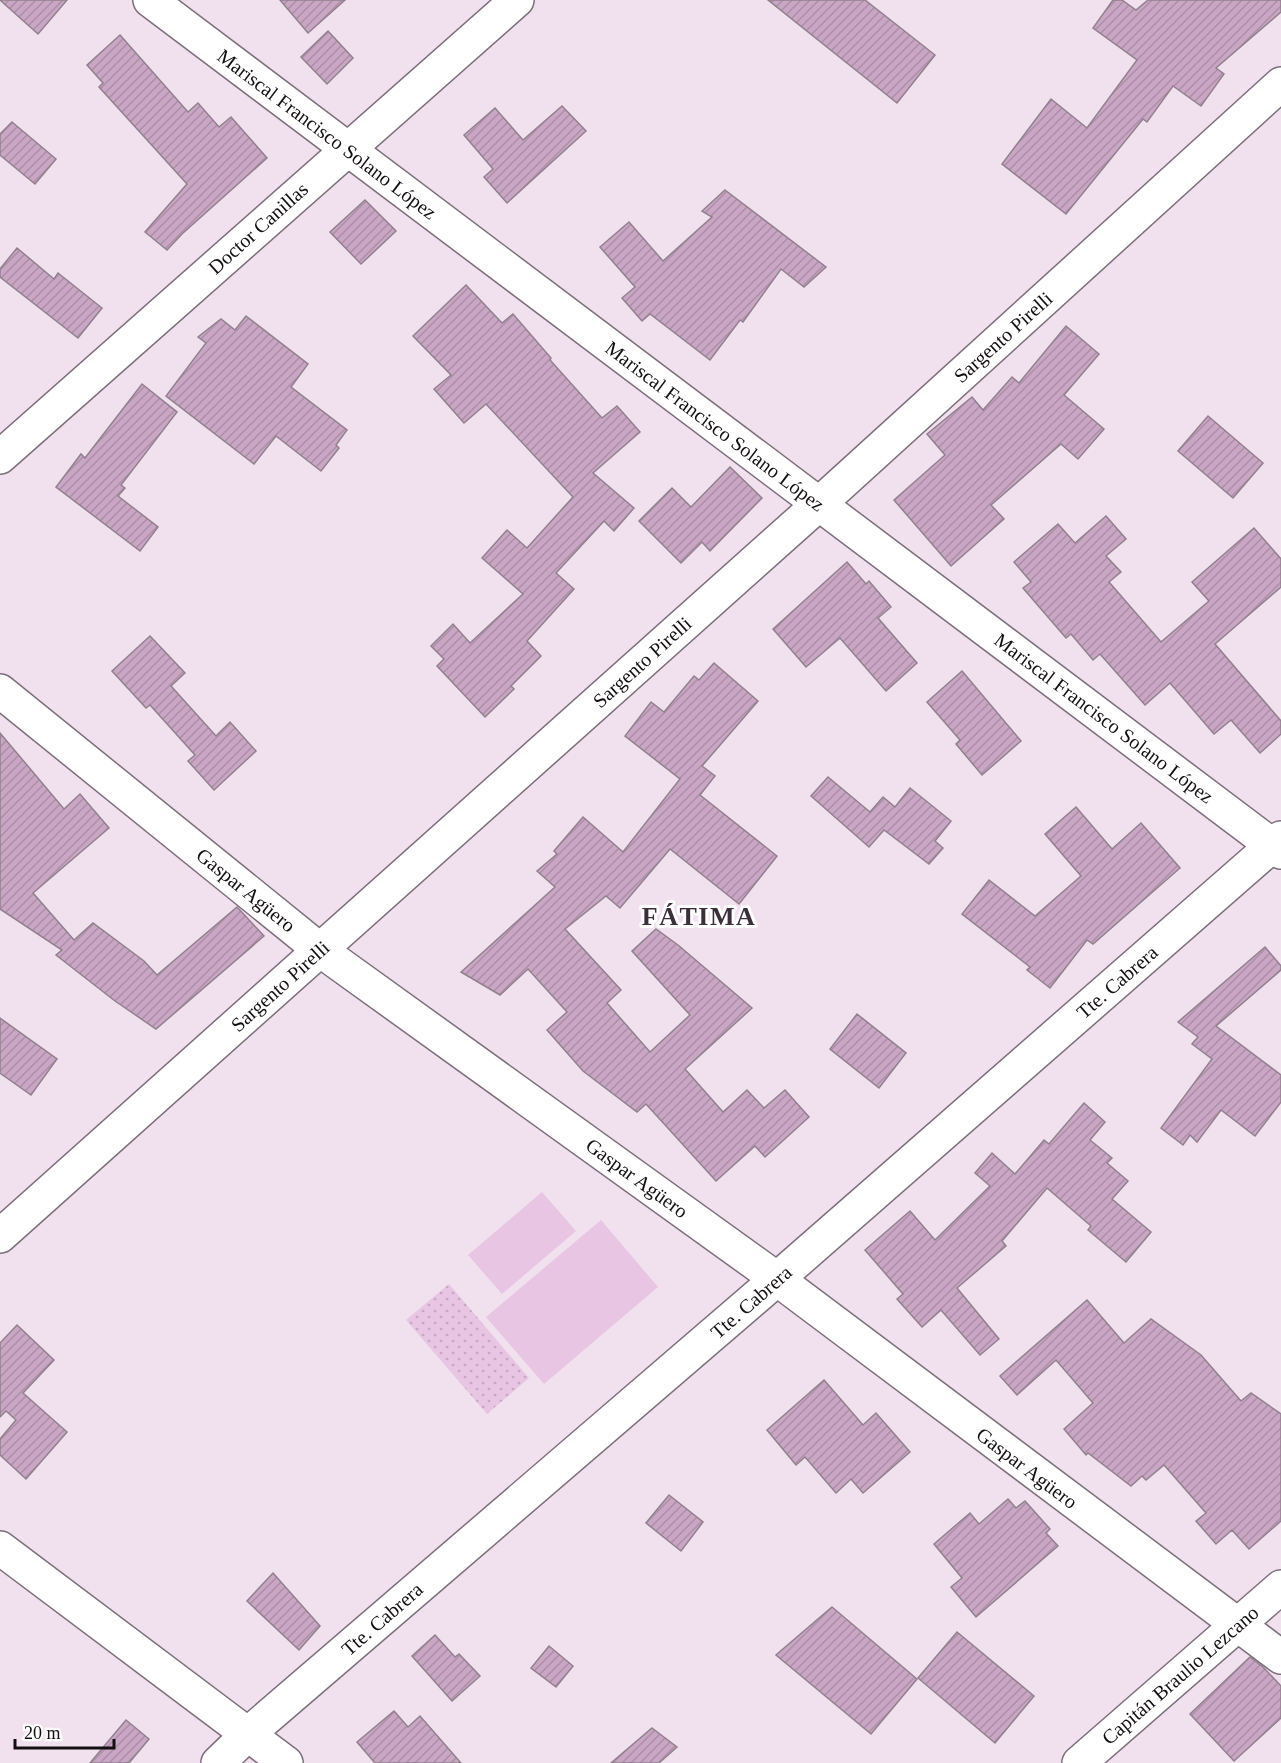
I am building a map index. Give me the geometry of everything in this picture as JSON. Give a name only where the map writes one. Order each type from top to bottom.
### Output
[{"type":"street","name":"Mariscal Francisco Solano López","points":[[150,0],[819,504],[1278,845]]},
{"type":"street","name":"Doctor Canillas","points":[[0,457],[517,0]]},
{"type":"street","name":"Sargento Pirelli","points":[[0,1236],[819,504],[1281,84]]},
{"type":"street","name":"Gaspar Agüero","points":[[0,691],[320,950],[777,1280],[1281,1658]]},
{"type":"street","name":"Tte. Cabrera","points":[[218,1763],[248,1734],[777,1280],[1278,845]]},
{"type":"street","points":[[0,1548],[286,1763]]},
{"type":"street","name":"Capitán Braulio Lezcano","points":[[1079,1763],[1281,1587]]},
{"type":"shaded area","points":[[542,1192],[576,1231],[502,1294],[468,1255]]},
{"type":"shaded area","points":[[601,1220],[658,1287],[544,1384],[486,1317]]},
{"type":"shaded area","points":[[449,1284],[529,1378],[487,1414],[406,1320]]},
{"type":"building","points":[[0,0],[67,0],[38,34]]},
{"type":"building","points":[[280,0],[345,0],[308,33]]},
{"type":"building","points":[[768,0],[865,0],[935,55],[897,103]]},
{"type":"building","points":[[1113,0],[1122,0],[1136,10],[1148,0],[1281,0],[1281,12],[1216,68],[1224,74],[1201,106],[1173,86],[1147,122],[1143,119],[1066,214],[1002,164],[1051,99],[1087,128],[1137,60],[1093,28]]},
{"type":"building","points":[[328,31],[353,58],[327,84],[301,57]]},
{"type":"building","points":[[120,35],[188,112],[198,103],[219,127],[231,117],[267,158],[167,250],[145,232],[187,184],[99,87],[103,83],[87,65]]},
{"type":"building","points":[[562,106],[586,131],[507,203],[484,177],[493,169],[464,135],[495,108],[523,140]]},
{"type":"building","points":[[12,122],[56,159],[35,184],[0,155],[0,134]]},
{"type":"building","points":[[725,190],[826,267],[804,287],[781,269],[743,322],[740,320],[710,360],[650,314],[642,321],[622,298],[635,287],[600,247],[629,222],[663,261],[712,217],[702,211]]},
{"type":"building","points":[[365,200],[396,231],[361,264],[330,232]]},
{"type":"building","points":[[17,248],[54,279],[58,273],[102,308],[78,338],[0,277],[0,269]]},
{"type":"building","points":[[466,285],[502,323],[513,314],[602,418],[617,406],[640,432],[593,473],[634,508],[614,531],[604,521],[556,573],[574,589],[527,641],[541,656],[511,686],[514,689],[485,717],[437,666],[444,659],[431,646],[453,624],[470,643],[523,594],[482,558],[507,530],[527,548],[573,497],[486,404],[464,423],[434,389],[451,375],[413,336]]},
{"type":"building","points":[[246,316],[308,364],[291,387],[347,430],[336,445],[339,448],[321,471],[276,436],[254,464],[166,396],[206,343],[198,337],[221,319],[235,330]]},
{"type":"building","points":[[1066,326],[1099,354],[1064,395],[1104,429],[1078,459],[1061,444],[991,505],[1004,519],[951,566],[894,500],[945,455],[927,434],[972,397],[983,410],[1012,377],[1019,383]]},
{"type":"building","points":[[142,384],[177,412],[121,485],[125,488],[118,496],[158,527],[140,551],[56,487],[81,454],[85,458]]},
{"type":"building","points":[[1208,416],[1263,463],[1233,498],[1178,451]]},
{"type":"building","points":[[730,467],[762,498],[710,551],[702,542],[681,563],[639,521],[672,488],[691,507]]},
{"type":"building","points":[[1106,516],[1126,539],[1106,556],[1121,572],[1109,582],[1161,642],[1209,601],[1192,582],[1254,528],[1281,559],[1281,587],[1215,644],[1281,721],[1281,734],[1260,753],[1231,720],[1214,734],[1170,683],[1145,705],[1100,654],[1093,660],[1071,634],[1066,638],[1023,588],[1031,582],[1014,562],[1058,524],[1075,543]]},
{"type":"building","points":[[847,562],[866,584],[869,581],[891,607],[878,618],[917,663],[886,691],[840,638],[806,667],[773,629]]},
{"type":"building","points":[[150,636],[185,673],[171,686],[216,736],[230,722],[256,751],[214,790],[188,761],[195,755],[150,705],[146,708],[112,671]]},
{"type":"building","points":[[714,663],[758,701],[702,766],[715,776],[700,795],[777,856],[739,904],[670,849],[620,908],[606,896],[565,929],[621,990],[607,1003],[650,1052],[690,1015],[632,951],[656,929],[752,1008],[685,1069],[723,1112],[747,1090],[764,1108],[785,1090],[809,1117],[765,1157],[755,1146],[716,1181],[646,1104],[637,1112],[583,1071],[547,1030],[567,1012],[528,969],[500,995],[461,972],[555,887],[537,871],[557,854],[554,851],[583,817],[623,852],[680,779],[625,736],[651,702],[664,712],[694,676],[699,680]]},
{"type":"building","points":[[962,671],[1021,741],[982,775],[956,744],[960,740],[927,702]]},
{"type":"building","points":[[0,733],[64,809],[80,794],[109,828],[33,893],[74,940],[93,923],[144,961],[157,975],[237,907],[264,936],[156,1029],[115,1001],[56,955],[62,950],[0,909]]},
{"type":"building","points":[[828,777],[870,812],[883,797],[895,807],[910,788],[951,821],[935,841],[943,848],[929,864],[884,830],[869,847],[811,796]]},
{"type":"building","points":[[1076,807],[1112,849],[1141,823],[1180,868],[1093,944],[1087,940],[1050,988],[1027,970],[1030,967],[962,914],[989,880],[1035,916],[1081,876],[1045,834]]},
{"type":"building","points":[[1265,947],[1281,966],[1281,970],[1216,1026],[1281,1075],[1281,1102],[1255,1136],[1221,1110],[1197,1142],[1190,1135],[1183,1145],[1161,1128],[1212,1059],[1192,1044],[1198,1037],[1178,1022]]},
{"type":"building","points":[[857,1014],[906,1053],[879,1088],[830,1049]]},
{"type":"building","points":[[0,1018],[57,1059],[31,1095],[0,1073]]},
{"type":"building","points":[[1084,1103],[1105,1122],[1090,1140],[1112,1158],[1107,1163],[1128,1181],[1112,1199],[1151,1232],[1126,1262],[1088,1230],[1091,1226],[1047,1188],[1002,1241],[1006,1246],[957,1288],[999,1339],[980,1355],[941,1310],[922,1327],[897,1299],[903,1294],[865,1250],[910,1211],[935,1240],[990,1186],[975,1173],[992,1153],[1015,1174],[1044,1140],[1049,1144]]},
{"type":"building","points":[[1087,1300],[1124,1343],[1151,1319],[1201,1355],[1241,1401],[1251,1393],[1281,1414],[1281,1521],[1249,1549],[1232,1530],[1216,1544],[1196,1521],[1206,1513],[1164,1465],[1146,1480],[1142,1476],[1131,1486],[1088,1453],[1086,1455],[1064,1429],[1093,1403],[1056,1360],[1017,1395],[1000,1376]]},
{"type":"building","points":[[17,1325],[54,1360],[23,1393],[67,1432],[26,1479],[0,1455],[0,1439],[16,1420],[6,1411],[0,1417],[0,1343]]},
{"type":"building","points":[[824,1380],[863,1425],[876,1413],[910,1452],[863,1493],[851,1479],[836,1493],[805,1457],[796,1465],[767,1430]]},
{"type":"building","points":[[669,1495],[703,1522],[681,1551],[646,1523]]},
{"type":"building","points":[[1008,1499],[1016,1508],[1025,1501],[1050,1529],[1046,1533],[1058,1546],[976,1617],[951,1587],[962,1578],[934,1544],[970,1513],[979,1524]]},
{"type":"building","points":[[273,1573],[320,1626],[299,1650],[247,1601]]},
{"type":"building","points":[[832,1607],[917,1679],[871,1734],[776,1655]]},
{"type":"building","points":[[957,1632],[1034,1696],[995,1743],[918,1678]]},
{"type":"building","points":[[435,1635],[455,1657],[459,1654],[480,1676],[452,1701],[412,1656]]},
{"type":"building","points":[[549,1646],[573,1666],[556,1687],[531,1668]]},
{"type":"building","points":[[1250,1657],[1281,1686],[1281,1718],[1234,1761],[1190,1714]]},
{"type":"building","points":[[394,1711],[408,1727],[420,1716],[461,1763],[375,1763],[357,1742]]},
{"type":"building","points":[[126,1720],[149,1739],[129,1763],[90,1763]]},
{"type":"building","points":[[652,1728],[677,1747],[659,1763],[611,1763]]},
{"type":"district","name":"FÁTIMA","points":[[699,916]]}]
